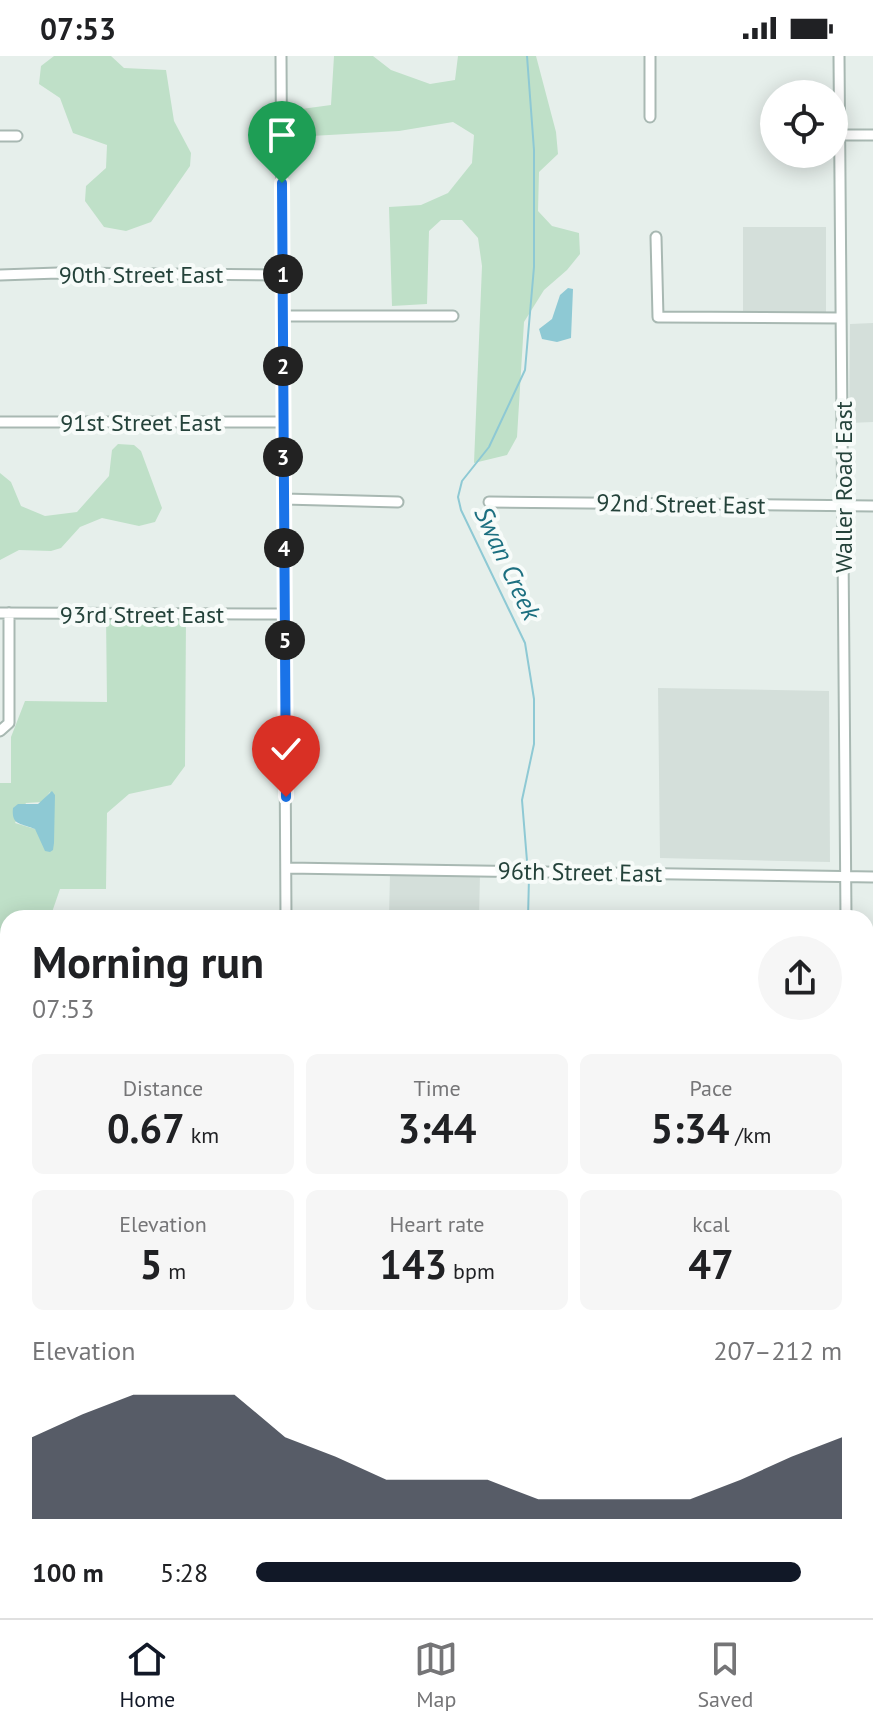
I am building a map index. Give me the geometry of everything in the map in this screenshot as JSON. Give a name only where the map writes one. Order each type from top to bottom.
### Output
[{"type":"street","points":[[281,56],[286,910]]},
{"type":"street","points":[[650,56],[650,117]]},
{"type":"street","name":"Waller Road East","points":[[839,56],[839,80]]},
{"type":"street","points":[[848,135],[873,135]]},
{"type":"street","points":[[0,136],[17,136]]},
{"type":"street","name":"Waller Road East","points":[[839,168],[846,910]]},
{"type":"street","points":[[656,237],[658,317],[841,318]]},
{"type":"street","name":"90th Street East","points":[[0,275],[283,275]]},
{"type":"street","points":[[283,316],[453,316]]},
{"type":"street","name":"91st Street East","points":[[0,422],[283,422]]},
{"type":"street","points":[[284,499],[398,502]]},
{"type":"street","name":"92nd Street East","points":[[489,502],[873,506]]},
{"type":"street","points":[[0,731],[9,723],[5,613]]},
{"type":"street","name":"93rd Street East","points":[[5,613],[285,614]]},
{"type":"street","name":"96th Street East","points":[[287,868],[873,877]]},
{"type":"shaded area","points":[[743,227],[826,227],[826,314],[743,314]]},
{"type":"shaded area","points":[[873,323],[873,422],[849,423],[850,324]]},
{"type":"shaded area","points":[[658,688],[829,691],[830,862],[660,858]]},
{"type":"shaded area","points":[[390,873],[480,874],[479,910],[389,910]]},
{"type":"green space","points":[[54,56],[111,56],[124,68],[166,70],[174,121],[191,153],[190,166],[151,222],[126,231],[104,227],[85,201],[86,186],[106,168],[107,145],[73,133],[60,98],[39,84],[41,66]]},
{"type":"green space","points":[[334,56],[373,56],[391,70],[430,84],[455,80],[458,56],[536,56],[556,132],[558,154],[539,172],[538,211],[552,226],[579,233],[580,254],[544,290],[524,322],[517,437],[507,455],[474,463],[482,266],[478,238],[462,220],[441,220],[429,231],[427,304],[392,306],[389,207],[421,205],[448,193],[472,163],[474,135],[453,122],[399,131],[294,137],[294,110],[331,105]]},
{"type":"green space","points":[[118,444],[134,445],[141,451],[162,508],[155,522],[139,526],[102,518],[80,527],[61,548],[51,551],[19,550],[0,560],[0,473],[11,482],[21,506],[45,516],[77,512],[109,476],[112,450]]},
{"type":"green space","points":[[106,616],[186,618],[185,766],[171,785],[129,794],[107,813],[106,889],[60,889],[53,910],[0,910],[0,783],[11,783],[11,737],[25,701],[107,702]],"holes":[[[50,792],[54,843],[35,829],[15,823],[26,803],[42,802]]]},
{"type":"water","points":[[568,288],[573,289],[571,338],[557,342],[542,339],[539,329],[552,319],[560,295]]},
{"type":"water","points":[[52,791],[55,795],[54,843],[50,852],[45,851],[35,829],[16,821],[13,808],[18,804],[38,804]]},
{"type":"waterway","name":"Swan Creek","points":[[527,56],[534,150],[534,267],[525,370],[489,447],[462,481],[458,497],[461,510],[525,643],[534,699],[534,744],[522,800],[527,861]]},
{"type":"waterway","name":"Swan Creek","points":[[528,910],[529,877]]},
{"type":"route","points":[[282,183],[286,797]]}]
